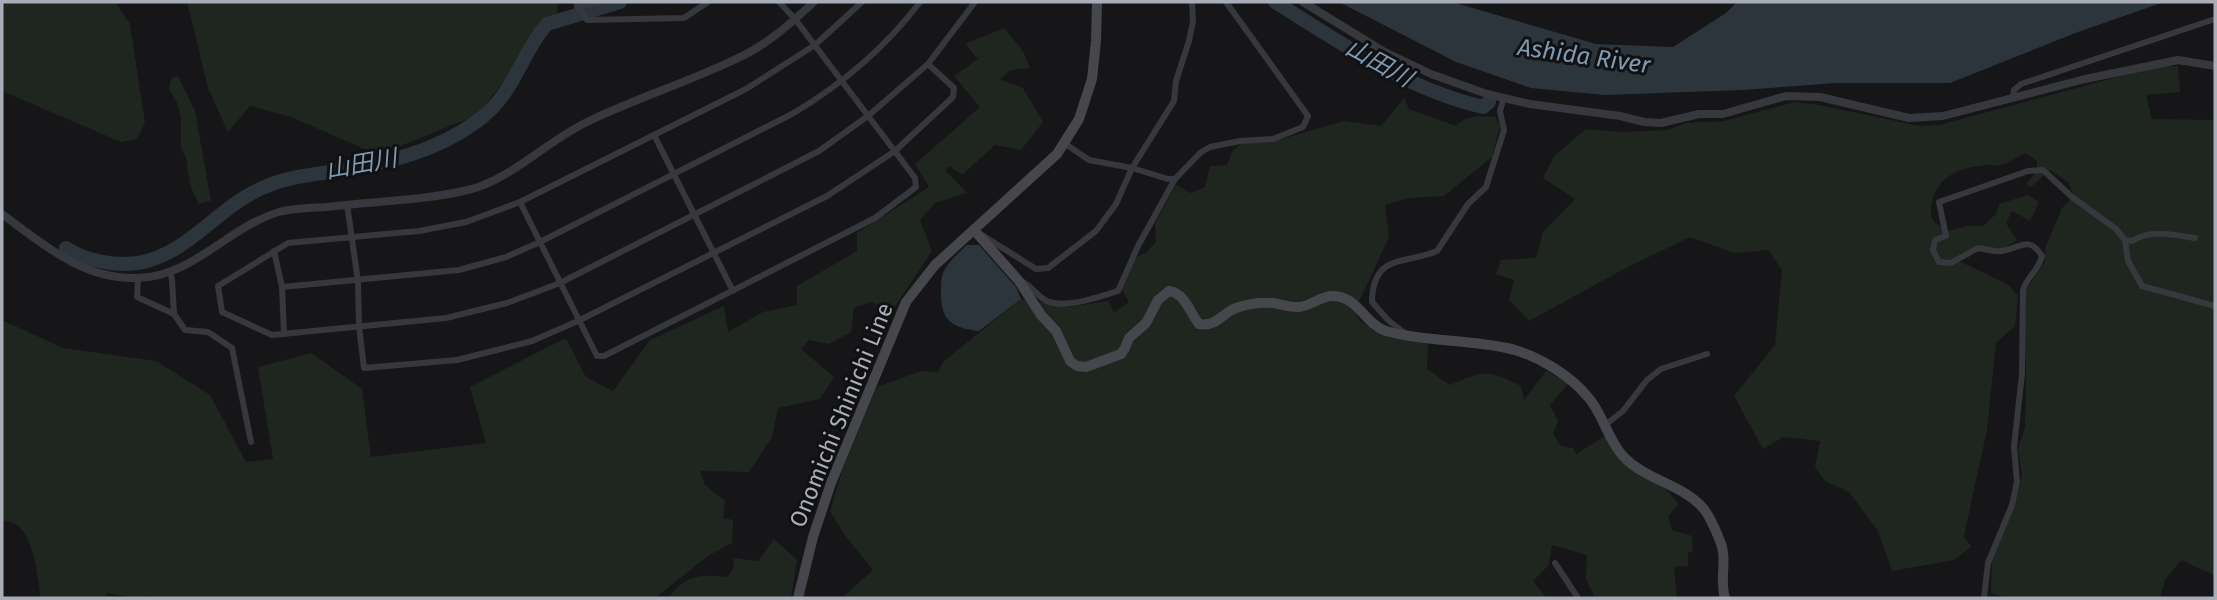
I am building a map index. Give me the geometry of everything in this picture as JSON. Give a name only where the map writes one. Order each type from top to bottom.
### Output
[{"type":"main road","name":"Onomichi Shinichi Line","points":[[798,598],[831,483],[906,302],[934,265],[1056,154],[1079,119],[1092,79],[1097,2]]},
{"type":"main road","points":[[974,230],[1019,281],[1041,315],[1056,331],[1070,361],[1077,366],[1086,367],[1121,354],[1129,338],[1146,323],[1158,300],[1169,291],[1181,296],[1199,324],[1217,322],[1237,307],[1273,303],[1302,307],[1323,297],[1333,296],[1352,302],[1383,330],[1435,340],[1507,348],[1533,358],[1556,370],[1589,397],[1621,454],[1638,470],[1703,508],[1722,544],[1721,585],[1725,598]]},
{"type":"street","points":[[600,2],[576,4],[587,20],[684,18],[708,2]]},
{"type":"street","points":[[520,202],[597,356],[604,356],[875,218],[916,187],[915,178],[795,19],[779,2]]},
{"type":"street","points":[[2,214],[63,258],[89,271],[112,277],[138,279],[170,272],[189,264],[251,224],[280,212],[441,196],[473,188],[499,177],[586,122],[739,58],[768,41],[814,2]]},
{"type":"street","points":[[862,2],[815,45],[746,89],[520,202],[466,222],[419,231],[288,243],[218,286],[222,312],[272,335],[284,334],[446,318],[478,312],[560,283],[819,151],[868,116],[928,64],[975,2]]},
{"type":"street","points":[[282,287],[459,270],[506,257],[541,242],[792,114],[827,93],[888,40],[920,2]]},
{"type":"street","points":[[974,230],[1036,269],[1048,268],[1096,231],[1116,204],[1132,168],[1174,101],[1176,81],[1193,21],[1192,2]]},
{"type":"street","points":[[1019,281],[1027,283],[1037,295],[1057,304],[1096,299],[1118,290],[1138,246],[1175,179],[1200,153],[1240,141],[1273,139],[1303,127],[1308,116],[1226,2]]},
{"type":"street","points":[[1303,2],[1383,51],[1431,74],[1487,94],[1530,104],[1661,122],[1699,114],[1723,114],[1786,96],[1820,97],[1909,118],[1943,116],[2085,79],[2178,60],[2215,66]]},
{"type":"street","points":[[2013,97],[2014,90],[2021,84],[2215,19]]},
{"type":"street","points":[[347,204],[358,281],[364,368],[470,357],[532,341],[578,321],[827,196],[895,151],[953,97],[954,88],[928,64]]},
{"type":"street","points":[[1408,335],[1388,320],[1372,302],[1372,287],[1377,274],[1394,261],[1437,251],[1468,204],[1486,187],[1504,130],[1500,110],[1504,97]]},
{"type":"street","points":[[654,135],[733,291]]},
{"type":"street","points":[[1065,143],[1089,159],[1175,179]]},
{"type":"street","points":[[1984,598],[1988,564],[2012,505],[2017,482],[2014,447],[2022,374],[2023,290],[2026,279],[2040,265],[2042,256],[2036,246],[2026,243],[2000,251],[1978,248],[1951,264],[1939,262],[1933,250],[1935,240],[1946,236],[1939,202],[2028,171],[2043,170],[2072,197],[2116,229],[2125,240],[2128,261],[2142,286],[2215,306]]},
{"type":"street","points":[[2125,240],[2132,241],[2143,234],[2194,238]]},
{"type":"street","points":[[274,251],[282,287],[284,334]]},
{"type":"street","points":[[170,272],[174,314]]},
{"type":"street","points":[[138,279],[137,297],[174,314],[185,330],[208,332],[232,348],[251,442]]},
{"type":"street","points":[[1605,425],[1623,411],[1647,380],[1661,369],[1707,354]]},
{"type":"street","points":[[1555,563],[1578,598]]},
{"type":"shaded area","points":[[2,2],[115,2],[130,24],[145,123],[137,139],[121,142],[2,91]]},
{"type":"shaded area","points":[[187,2],[558,2],[557,16],[477,115],[378,155],[291,117],[250,106],[228,132],[208,88]]},
{"type":"shaded area","points":[[1004,28],[1023,51],[1030,68],[1011,70],[1000,79],[1023,88],[1043,122],[1021,150],[995,145],[962,175],[949,166],[946,171],[967,193],[935,203],[920,220],[932,251],[892,311],[871,302],[854,308],[851,332],[829,344],[809,340],[801,349],[834,377],[820,399],[778,408],[772,437],[749,472],[700,471],[705,485],[725,501],[723,518],[733,520],[732,543],[708,556],[655,598],[137,598],[106,593],[107,598],[41,598],[32,550],[27,538],[13,523],[2,521],[2,320],[63,348],[156,361],[210,395],[246,462],[273,459],[258,367],[311,353],[362,389],[371,457],[486,443],[470,387],[566,338],[586,377],[613,391],[650,340],[724,306],[728,332],[763,312],[797,305],[797,286],[857,251],[857,233],[929,187],[915,164],[980,107],[954,76],[978,59],[965,44]]},
{"type":"shaded area","points":[[2178,66],[2180,92],[2146,95],[2152,119],[2215,120],[2215,586],[2214,575],[2181,560],[2165,580],[2160,598],[2008,598],[1991,593],[1992,563],[1999,533],[2016,501],[2022,476],[2018,448],[2025,428],[2026,290],[2045,262],[2045,248],[2062,208],[2074,196],[2068,182],[2050,170],[2031,187],[2026,184],[2037,171],[2037,161],[2025,153],[2001,165],[1975,166],[1949,176],[1937,189],[1931,208],[1933,220],[1948,231],[1967,226],[1983,226],[1996,214],[1999,204],[2028,195],[2039,202],[2030,221],[2012,211],[2006,223],[2017,240],[2002,250],[1977,246],[1959,261],[2009,285],[2018,296],[2015,326],[1996,343],[1987,430],[1964,536],[1971,547],[1954,560],[1892,571],[1878,531],[1849,492],[1825,481],[1815,467],[1820,441],[1783,437],[1763,449],[1734,396],[1775,345],[1782,270],[1768,250],[1735,253],[1690,237],[1624,269],[1529,321],[1509,300],[1514,280],[1496,274],[1501,260],[1536,258],[1543,232],[1575,199],[1543,178],[1554,156],[1586,129],[1622,132],[1668,130],[1686,123],[1724,121],[1795,102],[1920,126],[1939,125],[2155,67]]},
{"type":"shaded area","points":[[178,76],[195,111],[211,201],[199,204],[190,185],[186,157],[181,149],[181,117],[169,89],[171,79]]},
{"type":"shaded area","points":[[1404,98],[1409,109],[1456,126],[1469,118],[1495,117],[1500,126],[1492,157],[1444,196],[1409,198],[1385,205],[1389,237],[1359,302],[1347,299],[1360,321],[1390,338],[1428,344],[1427,369],[1450,385],[1471,376],[1493,374],[1521,386],[1524,400],[1546,371],[1569,383],[1550,405],[1558,421],[1553,434],[1561,446],[1573,448],[1576,454],[1605,436],[1621,462],[1666,489],[1679,504],[1668,516],[1672,530],[1692,536],[1693,551],[1688,553],[1688,566],[1674,567],[1677,598],[1595,598],[1586,579],[1587,555],[1552,545],[1549,565],[1533,581],[1547,598],[842,598],[873,570],[844,534],[830,511],[843,468],[877,387],[921,371],[938,372],[944,361],[1021,299],[1069,307],[1108,301],[1114,312],[1129,302],[1121,288],[1134,259],[1148,251],[1156,242],[1155,223],[1176,185],[1190,193],[1205,187],[1210,166],[1227,165],[1232,152],[1242,143],[1278,140],[1344,121],[1381,126]]},
{"type":"shaded area","points":[[774,539],[797,560],[791,598],[668,598],[687,580],[700,576],[727,577],[734,567],[733,558],[758,561]]},
{"type":"water","name":"Ashida River","points":[[1339,2],[1452,2],[1596,44],[1673,47],[1726,13],[1737,2],[2164,2],[2078,32],[1950,83],[1836,83],[1743,90],[1605,95],[1531,88],[1456,62]]},
{"type":"water","points":[[967,245],[979,245],[1016,287],[1021,299],[979,331],[954,324],[942,308],[941,282],[944,271]]},
{"type":"waterway","name":"山田川","points":[[66,248],[82,256],[110,263],[138,263],[172,251],[229,208],[269,185],[392,160],[427,149],[476,122],[500,100],[547,24],[620,2]]},
{"type":"waterway","name":"山田川","points":[[1275,2],[1401,77],[1454,99],[1483,107],[1489,102]]}]
